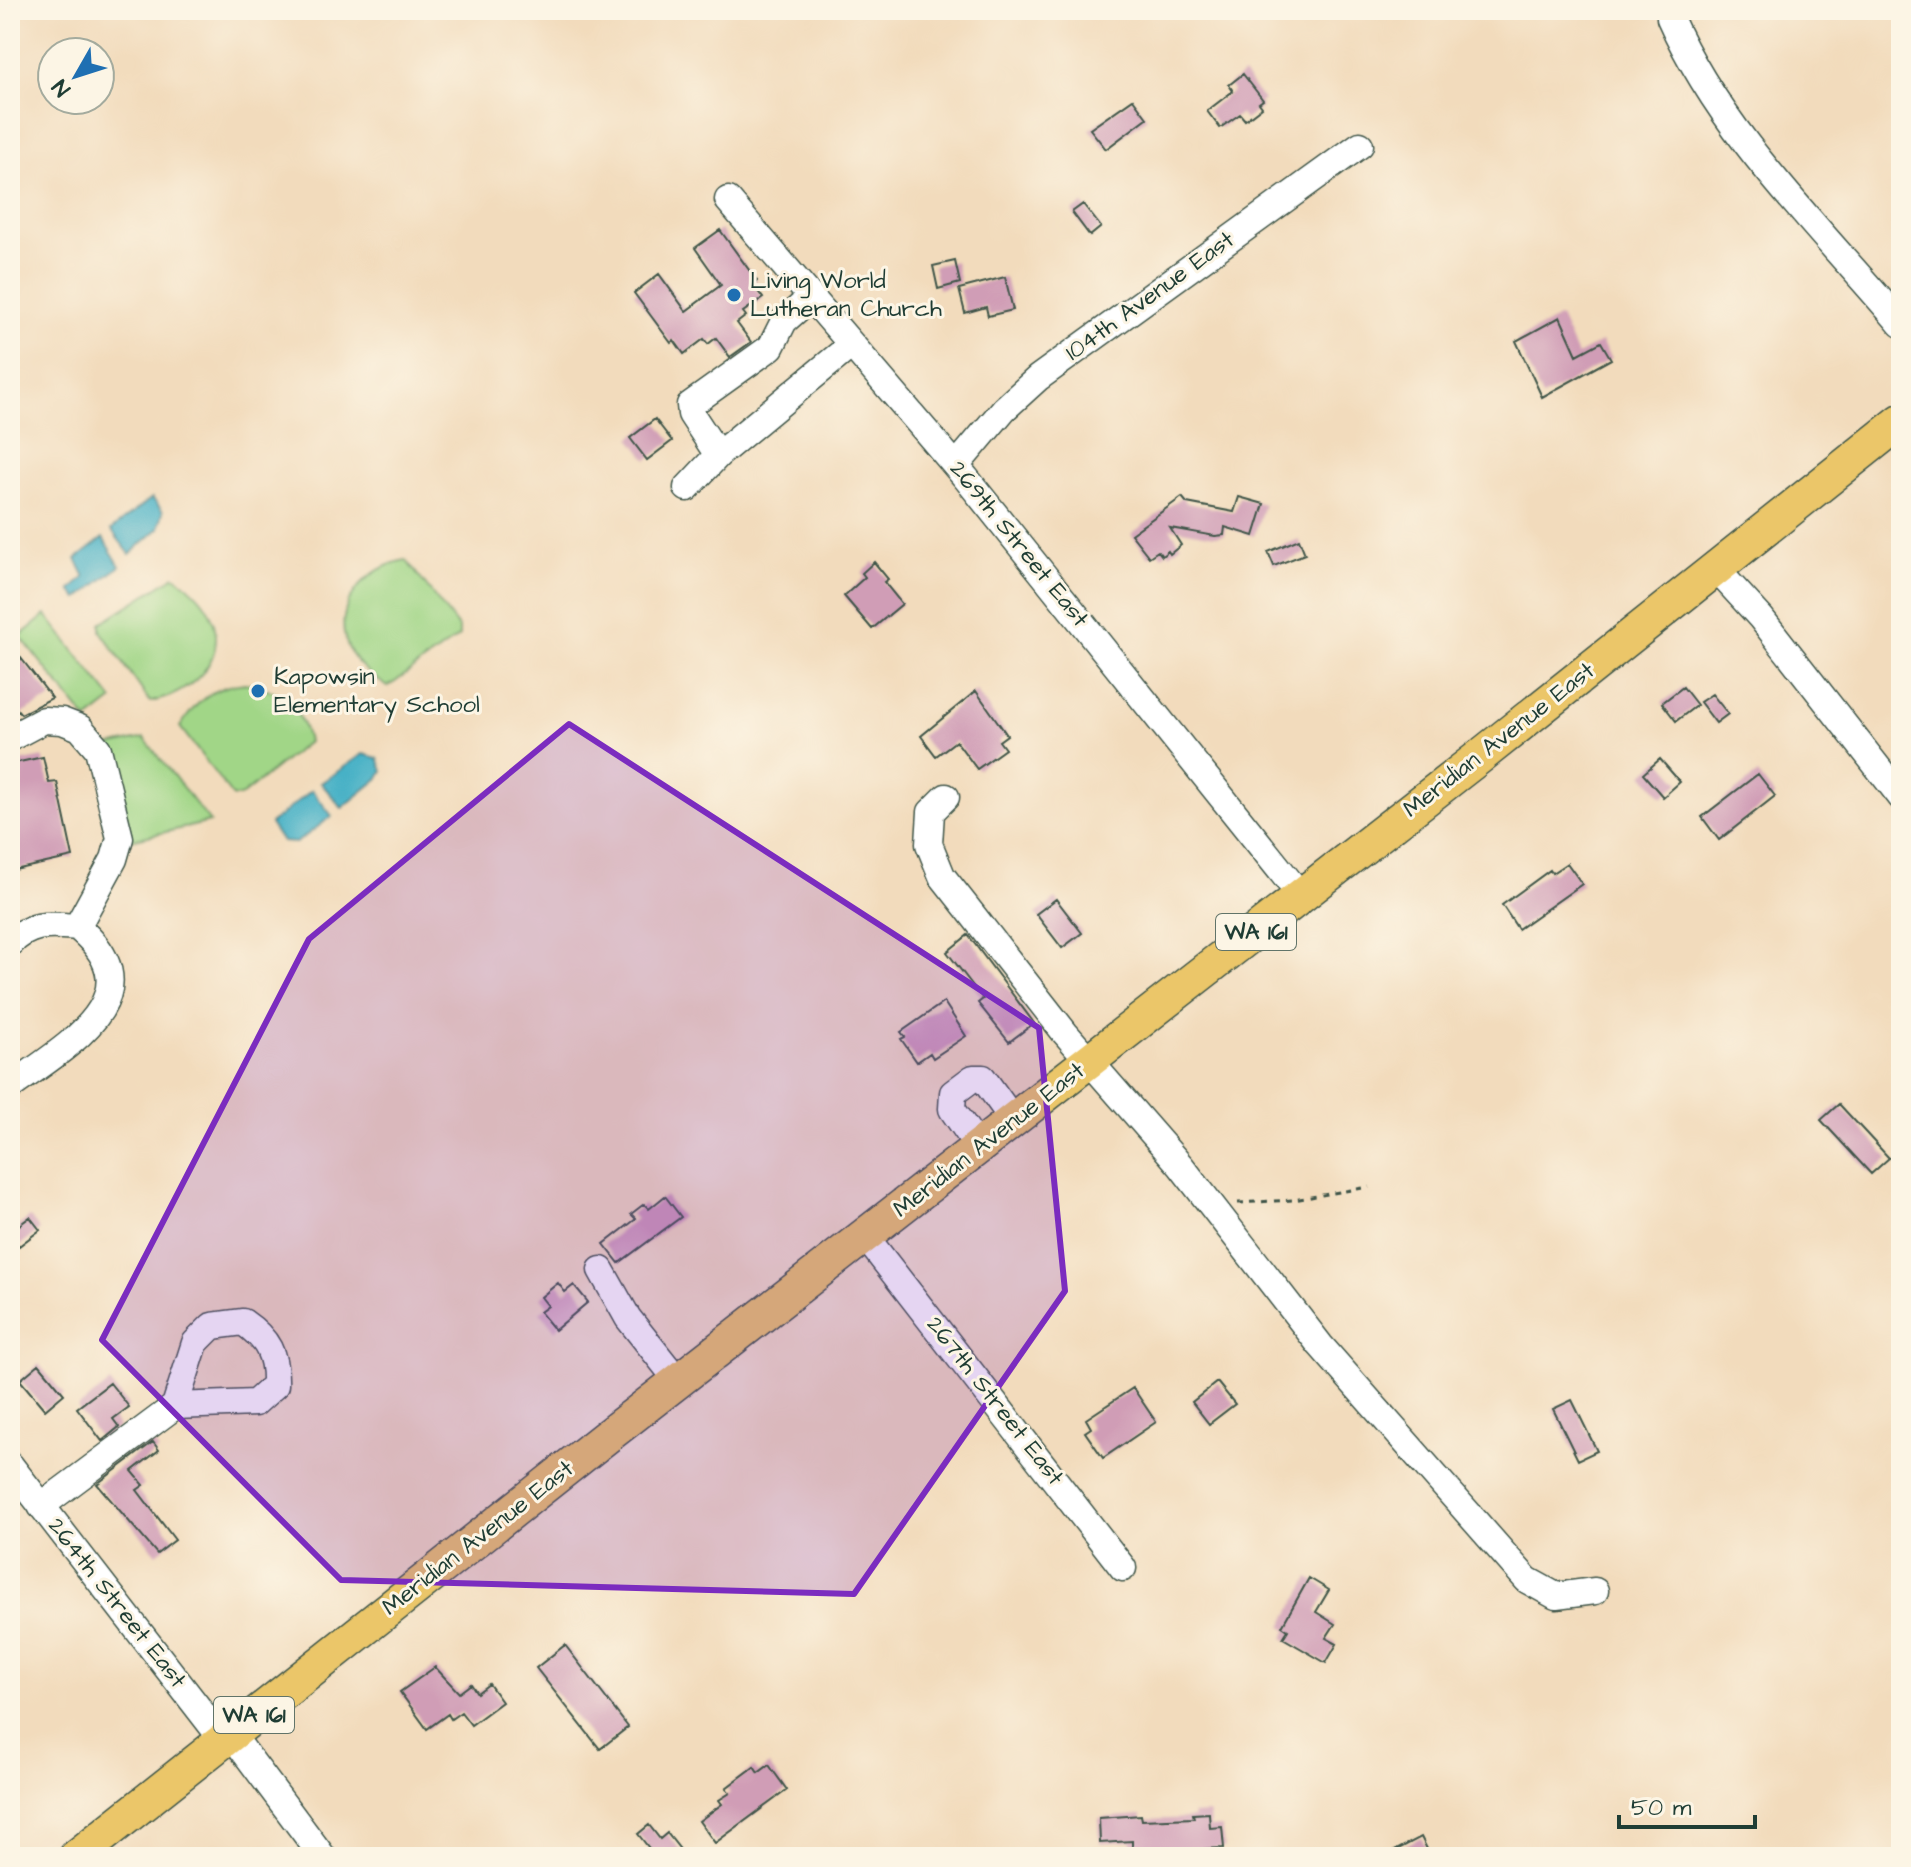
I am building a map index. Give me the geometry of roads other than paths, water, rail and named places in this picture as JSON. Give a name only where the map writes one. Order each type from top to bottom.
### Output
[{"type":"main road","name":"Meridian Avenue East","points":[[76,1857],[1901,421]]},
{"type":"street","points":[[1672,10],[1670,18],[1691,64],[1726,118],[1901,324]]},
{"type":"street","name":"104th Avenue East","points":[[956,466],[1004,409],[1038,378],[1360,145]]},
{"type":"street","name":"269th Street East","points":[[728,200],[809,299],[956,466],[1301,896]]},
{"type":"street","points":[[718,455],[691,414],[690,405],[771,347],[784,321],[809,299]]},
{"type":"street","points":[[687,488],[718,455],[850,346]]},
{"type":"street","points":[[1716,569],[1761,618],[1901,797]]},
{"type":"street","points":[[10,738],[44,720],[62,721],[80,728],[98,749],[120,838],[114,859],[77,927]]},
{"type":"street","points":[[946,797],[931,812],[929,844],[942,876],[1211,1205],[1320,1345],[1527,1580],[1556,1596],[1595,1591]]},
{"type":"street","points":[[10,944],[20,932],[41,924],[77,927],[94,941],[108,964],[110,993],[94,1022],[10,1087]]},
{"type":"street","points":[[979,1148],[952,1109],[953,1093],[973,1078],[983,1078],[1014,1121]]},
{"type":"street","name":"267th Street East","points":[[865,1236],[1123,1568]]},
{"type":"street","points":[[601,1270],[628,1318],[678,1381]]},
{"type":"street","points":[[41,1506],[175,1406]]},
{"type":"street","name":"264th Street East","points":[[10,1465],[323,1857]]},
{"type":"water","points":[[152,498],[163,511],[159,528],[130,554],[111,530]]},
{"type":"water","points":[[103,538],[120,566],[78,599],[71,590],[85,577],[76,559]]},
{"type":"water","points":[[363,754],[378,758],[383,771],[379,778],[342,808],[321,783]]},
{"type":"water","points":[[312,790],[332,816],[296,843],[282,842],[270,824]]},
{"type":"place","name":"Living World Lutheran Church","points":[[734,295]]},
{"type":"place","name":"Kapowsin Elementary School","points":[[258,691]]}]
